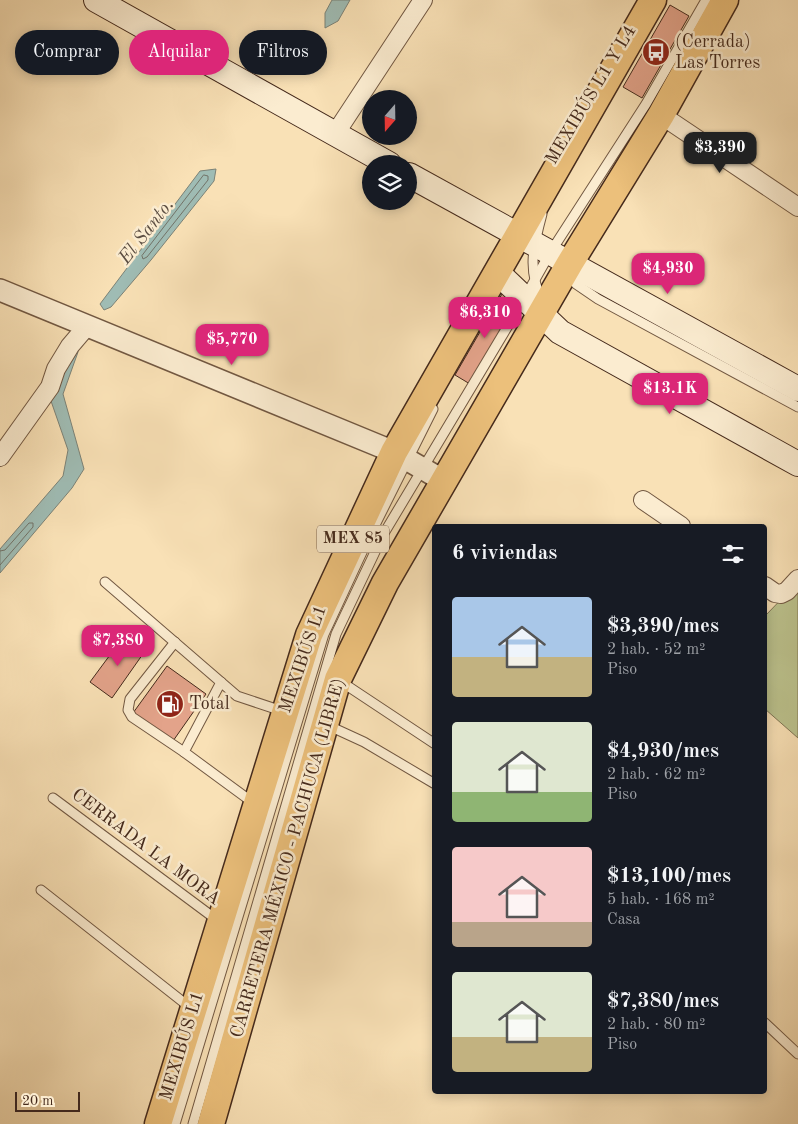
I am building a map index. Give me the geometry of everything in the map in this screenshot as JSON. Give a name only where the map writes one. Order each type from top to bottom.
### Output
[{"type":"main road","points":[[96,0],[373,155]]},
{"type":"main road","name":"CARRETERA MÉXICO - PACHUCA (LIBRE)","points":[[158,1124],[309,634],[417,465],[536,300],[544,252],[652,0]]},
{"type":"main road","name":"CARRETERA MÉXICO - PACHUCA (LIBRE)","points":[[211,1124],[338,679],[385,583],[417,465],[503,278],[544,252],[661,114],[725,0]]},
{"type":"main road","points":[[417,180],[544,252],[798,389]]},
{"type":"main road","points":[[503,278],[536,300],[560,332],[798,464]]},
{"type":"street","points":[[335,134],[423,0]]},
{"type":"street","points":[[661,114],[798,207]]},
{"type":"street","points":[[0,290],[417,465]]},
{"type":"street","points":[[0,457],[50,387],[56,369],[70,346],[88,326]]},
{"type":"street","points":[[643,500],[678,524]]},
{"type":"street","points":[[767,587],[775,593],[781,594],[787,591],[798,579]]},
{"type":"lane","points":[[706,0],[646,104],[569,223],[533,263],[536,300],[574,332],[772,439]]},
{"type":"lane","name":"MEXIBÚS L1 Y L4","points":[[544,252],[544,207],[596,119]]},
{"type":"lane","points":[[544,252],[562,247],[569,223]]},
{"type":"lane","points":[[544,252],[576,284],[598,299],[798,407]]},
{"type":"lane","name":"MEXIBÚS L1","points":[[193,1124],[336,634],[417,465],[436,403]]},
{"type":"lane","name":"MEXIBÚS L1","points":[[175,1124],[324,634],[370,535],[417,465]]},
{"type":"lane","points":[[105,582],[237,696],[285,711]]},
{"type":"lane","points":[[175,642],[130,699],[128,710],[132,717],[184,752],[256,805]]},
{"type":"lane","points":[[338,679],[432,742]]},
{"type":"lane","points":[[184,752],[221,682]]},
{"type":"lane","points":[[325,724],[364,742],[432,782]]},
{"type":"lane","name":"CERRADA LA MORA","points":[[53,798],[220,922]]},
{"type":"lane","points":[[41,890],[193,1010]]},
{"type":"lane","points":[[767,1025],[798,1054]]},
{"type":"green space","points":[[798,582],[798,738],[767,711],[767,614]]},
{"type":"water","points":[[332,0],[350,0],[338,21],[325,28],[325,13]]},
{"type":"water","points":[[216,169],[214,181],[111,307],[104,310],[100,304],[200,171]]},
{"type":"water","points":[[77,347],[78,352],[63,394],[84,469],[72,488],[0,573],[0,549],[63,476],[68,450],[51,401],[51,392]]},
{"type":"building","points":[[670,5],[689,16],[642,98],[623,87]]},
{"type":"building","points":[[502,294],[516,302],[470,384],[455,375]]},
{"type":"building","points":[[124,636],[145,651],[112,698],[90,682]]},
{"type":"building","name":"Total","points":[[167,666],[206,694],[173,741],[133,713]]},
{"type":"place","name":"(Cerrada) Las Torres","points":[[656,52]]},
{"type":"place","name":"Total","points":[[170,704]]},
{"type":"water label","name":"El Santo.","points":[[147,232]]}]
